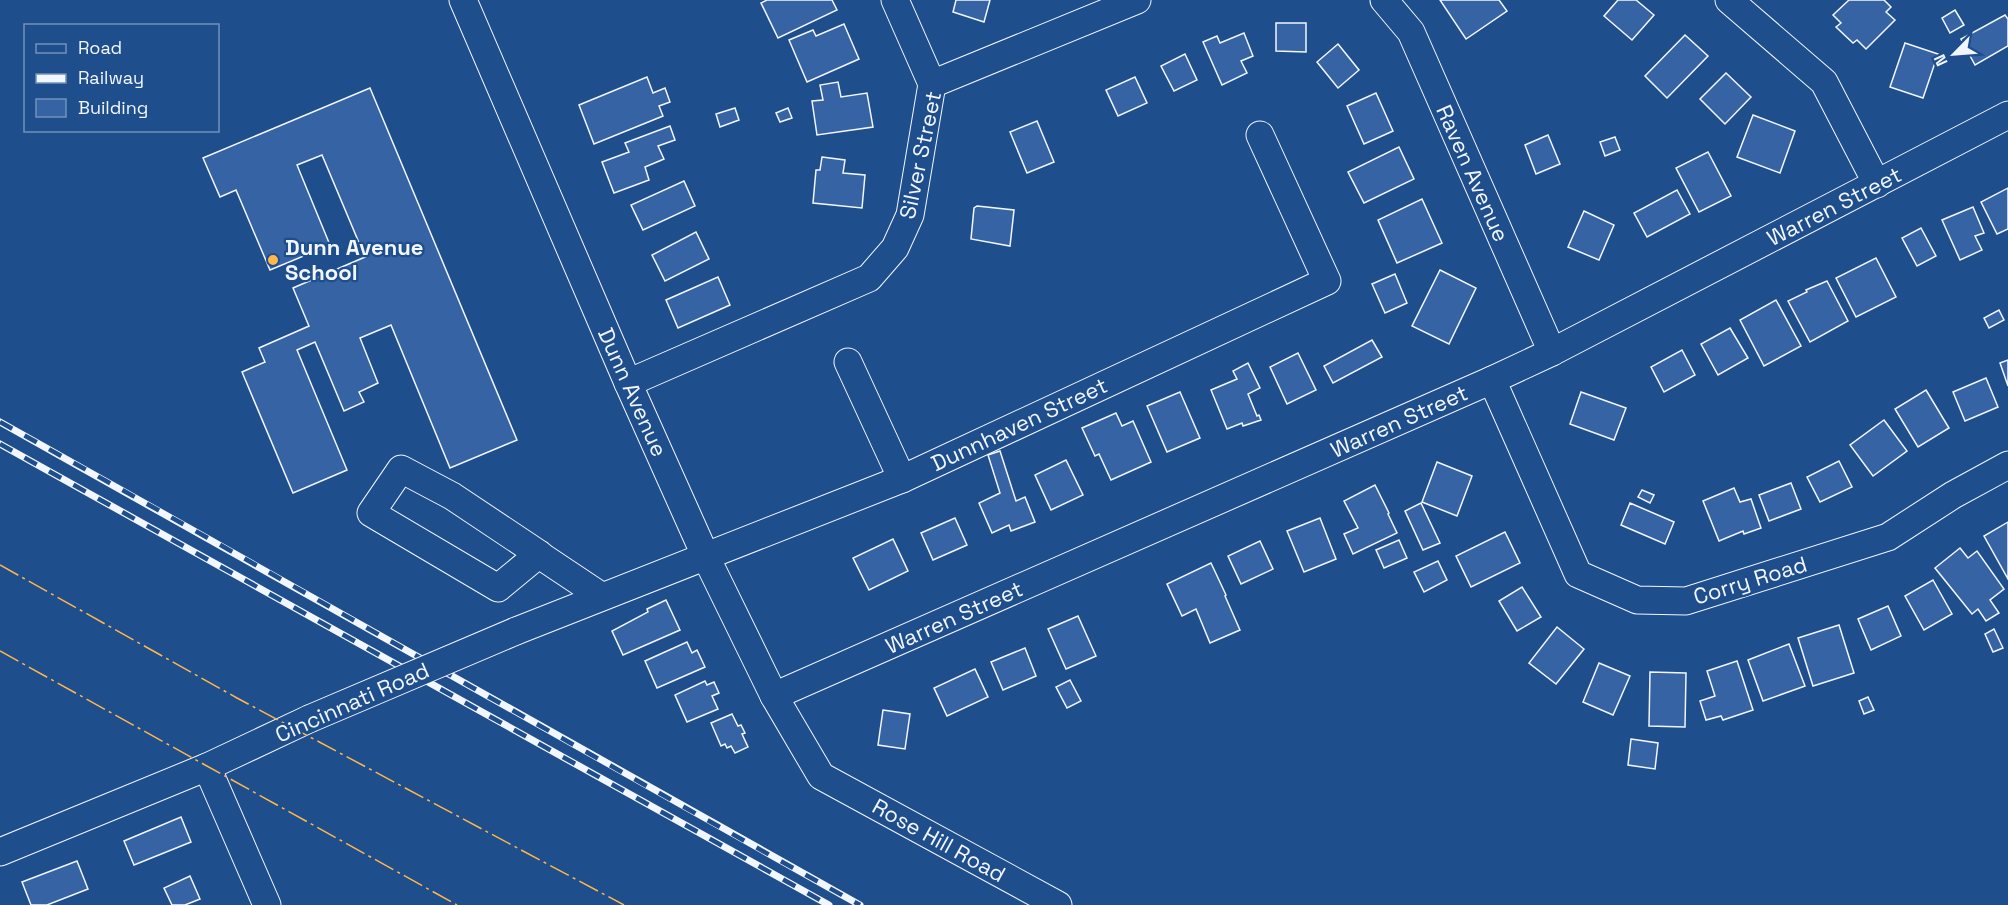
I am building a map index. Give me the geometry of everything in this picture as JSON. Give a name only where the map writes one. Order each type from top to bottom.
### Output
[{"type":"street","name":"Dunn Avenue","points":[[463,0],[628,383],[705,555],[774,696],[821,776]]},
{"type":"street","points":[[895,0],[932,84]]},
{"type":"street","name":"Silver Street","points":[[628,383],[869,278],[896,248],[910,215],[932,84],[1137,0]]},
{"type":"street","name":"Raven Avenue","points":[[1384,0],[1411,32],[1552,352]]},
{"type":"street","points":[[1729,0],[1824,82],[1877,184]]},
{"type":"street","name":"Warren Street","points":[[774,696],[1552,352],[2008,115]]},
{"type":"street","name":"Dunnhaven Street","points":[[705,555],[902,479],[1327,281],[1260,135]]},
{"type":"street","points":[[848,362],[902,479]]},
{"type":"street","name":"Corry Road","points":[[1492,380],[1578,574],[1637,600],[1686,601],[1888,537],[1953,495],[2008,465]]},
{"type":"street","points":[[539,554],[498,588],[371,513],[401,469],[452,496],[539,554],[601,596]]},
{"type":"street","name":"Cincinnati Road","points":[[0,852],[207,767],[309,719],[516,631],[705,555]]},
{"type":"street","points":[[207,767],[267,905]]},
{"type":"street","name":"Rose Hill Road","points":[[821,776],[1058,905]]},
{"type":"building","points":[[767,0],[832,0],[837,10],[778,38],[761,3]]},
{"type":"building","points":[[956,0],[990,0],[984,22],[953,12]]},
{"type":"building","points":[[1440,0],[1499,0],[1507,11],[1466,39]]},
{"type":"building","points":[[1618,0],[1636,0],[1654,15],[1632,40],[1604,16]]},
{"type":"building","points":[[1849,0],[1884,0],[1891,7],[1886,12],[1895,20],[1866,49],[1857,40],[1853,43],[1836,27],[1841,23],[1833,15]]},
{"type":"building","points":[[1955,10],[1964,25],[1950,33],[1942,18]]},
{"type":"building","points":[[2005,15],[2008,19],[2008,46],[1975,65],[1961,39]]},
{"type":"building","points":[[1276,23],[1306,23],[1306,52],[1276,51]]},
{"type":"building","points":[[844,24],[859,59],[807,82],[789,40],[813,30],[816,36]]},
{"type":"building","points":[[1244,33],[1253,56],[1241,61],[1247,73],[1222,85],[1203,42],[1217,36],[1220,43]]},
{"type":"building","points":[[1685,35],[1708,56],[1667,98],[1645,76]]},
{"type":"building","points":[[1905,43],[1938,54],[1923,98],[1890,87]]},
{"type":"building","points":[[1338,44],[1359,70],[1338,88],[1317,62]]},
{"type":"building","points":[[1185,54],[1197,80],[1174,91],[1161,66]]},
{"type":"building","points":[[1726,73],[1751,97],[1725,124],[1700,99]]},
{"type":"building","points":[[647,77],[653,93],[665,88],[670,102],[659,106],[663,116],[594,144],[579,105]]},
{"type":"building","points":[[1135,77],[1147,103],[1118,116],[1106,90]]},
{"type":"building","points":[[838,82],[841,97],[867,93],[873,127],[817,135],[812,101],[823,100],[820,85]]},
{"type":"building","points":[[370,88],[517,440],[450,468],[391,325],[360,338],[378,383],[359,392],[364,402],[344,411],[315,342],[297,350],[347,470],[293,493],[242,372],[265,362],[259,348],[309,326],[293,288],[365,257],[322,155],[297,165],[330,245],[270,270],[236,190],[220,197],[203,158]]},
{"type":"building","points":[[1376,93],[1393,131],[1364,144],[1347,106]]},
{"type":"building","points":[[735,108],[739,120],[720,127],[716,114]]},
{"type":"building","points":[[788,108],[792,118],[780,122],[776,113]]},
{"type":"building","points":[[1753,115],[1795,131],[1780,173],[1737,157]]},
{"type":"building","points":[[1037,121],[1054,162],[1027,173],[1010,132]]},
{"type":"building","points":[[670,126],[675,140],[658,146],[664,159],[645,167],[649,180],[614,193],[602,162],[629,152],[625,143]]},
{"type":"building","points":[[1548,135],[1560,164],[1536,174],[1525,145]]},
{"type":"building","points":[[1615,137],[1620,150],[1605,156],[1600,142]]},
{"type":"building","points":[[1399,147],[1414,179],[1364,203],[1348,172]]},
{"type":"building","points":[[1708,152],[1731,196],[1699,212],[1676,168]]},
{"type":"building","points":[[822,157],[845,160],[843,173],[865,175],[862,208],[813,203],[816,170],[820,170]]},
{"type":"building","points":[[684,181],[695,206],[643,230],[631,205]]},
{"type":"building","points":[[2008,188],[2008,229],[1997,234],[1981,202]]},
{"type":"building","points":[[1677,190],[1690,214],[1647,237],[1634,213]]},
{"type":"building","points":[[1422,199],[1442,243],[1397,263],[1378,220]]},
{"type":"building","points":[[977,206],[1014,210],[1010,246],[971,239],[974,208]]},
{"type":"building","points":[[1973,207],[1984,233],[1975,236],[1982,250],[1960,260],[1942,220]]},
{"type":"building","points":[[1584,211],[1614,225],[1599,260],[1568,247]]},
{"type":"building","points":[[1921,228],[1936,256],[1917,266],[1902,238]]},
{"type":"building","points":[[696,232],[709,259],[665,281],[652,255]]},
{"type":"building","points":[[1876,258],[1896,297],[1856,317],[1836,278]]},
{"type":"building","points":[[1440,270],[1476,288],[1449,344],[1412,326]]},
{"type":"building","points":[[1395,274],[1407,303],[1385,313],[1372,284]]},
{"type":"building","points":[[718,277],[730,305],[678,328],[666,300]]},
{"type":"building","points":[[1827,281],[1848,321],[1810,342],[1788,301]]},
{"type":"building","points":[[1776,300],[1801,346],[1764,366],[1740,320]]},
{"type":"building","points":[[1999,310],[2004,320],[1989,328],[1984,318]]},
{"type":"building","points":[[1730,328],[1748,358],[1718,375],[1701,344]]},
{"type":"building","points":[[1372,340],[1382,357],[1333,383],[1324,366]]},
{"type":"building","points":[[1682,350],[1695,375],[1664,392],[1651,367]]},
{"type":"building","points":[[1298,353],[1316,390],[1287,404],[1270,367]]},
{"type":"building","points":[[2008,360],[2008,386],[2000,363]]},
{"type":"building","points":[[1248,363],[1260,388],[1248,394],[1261,420],[1243,426],[1242,423],[1227,429],[1211,390],[1237,379],[1233,371]]},
{"type":"building","points":[[1986,378],[1998,407],[1965,421],[1953,392]]},
{"type":"building","points":[[1926,390],[1949,428],[1918,447],[1895,409]]},
{"type":"building","points":[[1180,392],[1200,438],[1167,452],[1147,406]]},
{"type":"building","points":[[1581,392],[1626,408],[1614,440],[1570,424]]},
{"type":"building","points":[[1116,413],[1122,426],[1133,421],[1151,462],[1111,480],[1099,454],[1095,456],[1082,428]]},
{"type":"building","points":[[1884,420],[1907,451],[1873,476],[1850,445]]},
{"type":"building","points":[[1000,451],[1016,501],[1025,497],[1035,522],[1011,531],[1009,525],[992,533],[979,503],[1000,493],[988,455]]},
{"type":"building","points":[[1066,460],[1083,495],[1051,510],[1035,475]]},
{"type":"building","points":[[1839,461],[1852,487],[1820,502],[1807,477]]},
{"type":"building","points":[[1437,462],[1472,476],[1457,516],[1422,502]]},
{"type":"building","points":[[1791,483],[1801,509],[1769,521],[1759,495]]},
{"type":"building","points":[[1375,485],[1397,533],[1353,554],[1344,534],[1358,528],[1344,501]]},
{"type":"building","points":[[1734,488],[1740,502],[1751,499],[1761,528],[1744,534],[1743,531],[1719,541],[1703,501]]},
{"type":"building","points":[[1642,490],[1654,495],[1650,503],[1638,497]]},
{"type":"building","points":[[1421,503],[1440,543],[1423,550],[1405,511]]},
{"type":"building","points":[[1630,503],[1674,522],[1665,544],[1621,525]]},
{"type":"building","points":[[955,518],[967,545],[933,560],[921,533]]},
{"type":"building","points":[[1320,518],[1336,559],[1304,572],[1287,531]]},
{"type":"building","points":[[2008,522],[2008,579],[1984,536]]},
{"type":"building","points":[[1505,532],[1520,563],[1471,587],[1456,556]]},
{"type":"building","points":[[893,539],[908,571],[869,590],[853,558]]},
{"type":"building","points":[[1399,540],[1407,558],[1384,568],[1376,550]]},
{"type":"building","points":[[1260,541],[1273,569],[1241,584],[1228,556]]},
{"type":"building","points":[[1960,548],[1968,558],[1977,551],[2004,589],[1990,600],[1999,613],[1986,621],[1978,609],[1972,614],[1935,568]]},
{"type":"building","points":[[1438,561],[1447,580],[1424,592],[1414,572]]},
{"type":"building","points":[[1211,563],[1240,630],[1210,643],[1196,609],[1182,616],[1167,584]]},
{"type":"building","points":[[1933,580],[1952,614],[1924,630],[1905,596]]},
{"type":"building","points":[[1522,587],[1541,617],[1517,631],[1499,601]]},
{"type":"building","points":[[666,600],[680,630],[623,655],[612,631]]},
{"type":"building","points":[[1888,606],[1901,636],[1871,650],[1858,619]]},
{"type":"building","points":[[1078,616],[1096,656],[1066,669],[1048,629]]},
{"type":"building","points":[[1839,625],[1854,673],[1813,686],[1798,638]]},
{"type":"building","points":[[1557,627],[1584,649],[1556,684],[1529,663]]},
{"type":"building","points":[[1994,629],[2003,648],[1993,652],[1985,634]]},
{"type":"building","points":[[687,642],[692,653],[697,650],[705,667],[657,688],[645,661]]},
{"type":"building","points":[[1789,644],[1805,686],[1763,701],[1748,660]]},
{"type":"building","points":[[1025,648],[1036,676],[1003,690],[991,662]]},
{"type":"building","points":[[1737,661],[1753,710],[1723,720],[1721,716],[1706,720],[1700,701],[1715,696],[1707,671]]},
{"type":"building","points":[[1599,663],[1630,676],[1613,715],[1583,702]]},
{"type":"building","points":[[975,669],[988,697],[947,716],[934,688]]},
{"type":"building","points":[[1650,672],[1686,673],[1685,727],[1649,726]]},
{"type":"building","points":[[1070,680],[1081,701],[1067,708],[1056,687]]},
{"type":"building","points":[[705,681],[707,685],[714,682],[719,693],[712,696],[718,709],[687,722],[675,695]]},
{"type":"building","points":[[1868,697],[1874,710],[1864,714],[1859,701]]},
{"type":"building","points":[[883,710],[910,714],[905,749],[878,745]]},
{"type":"building","points":[[732,714],[738,726],[741,725],[745,733],[742,734],[748,747],[735,753],[731,746],[727,748],[725,744],[721,746],[711,723]]},
{"type":"building","points":[[1631,739],[1658,743],[1655,769],[1628,765]]},
{"type":"building","points":[[181,817],[191,842],[134,865],[124,841]]},
{"type":"building","points":[[77,861],[88,889],[47,905],[31,905],[22,882]]},
{"type":"building","points":[[190,876],[200,899],[185,905],[172,905],[164,888]]},
{"type":"railway","points":[[0,422],[860,905]]},
{"type":"railway","points":[[0,444],[829,905]]},
{"type":"power","points":[[0,565],[237,698],[624,905]]},
{"type":"power","points":[[0,651],[457,905]]},
{"type":"place","name":"Dunn Avenue School","points":[[273,260]]}]
